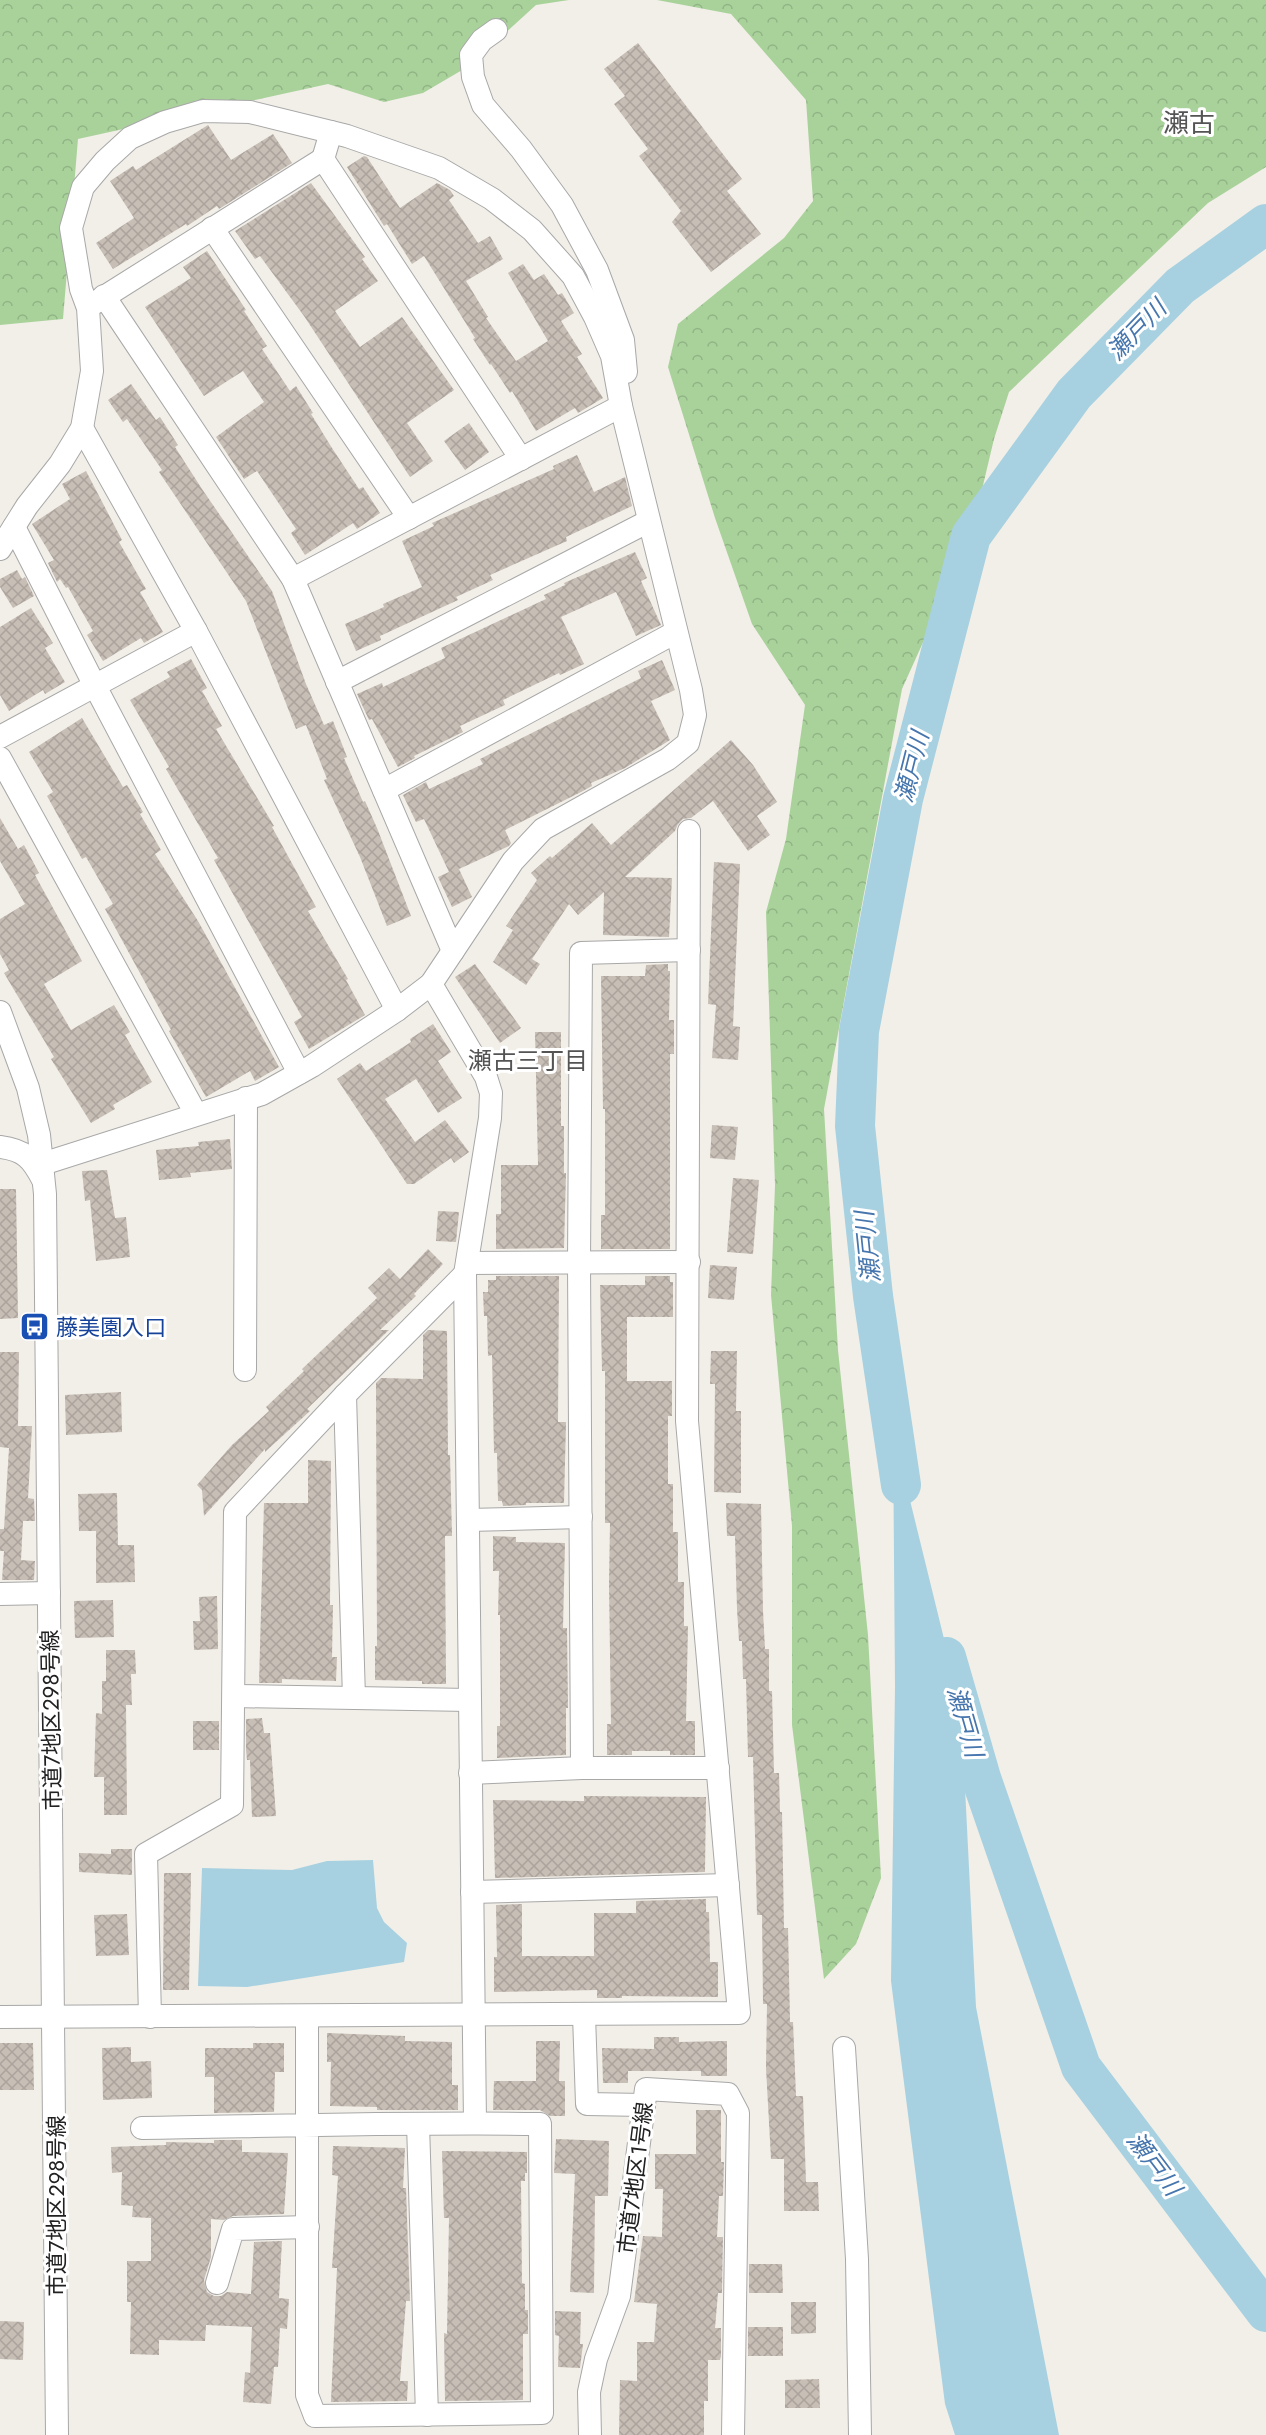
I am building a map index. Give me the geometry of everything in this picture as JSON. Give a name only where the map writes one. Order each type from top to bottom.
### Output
[{"type":"street","points":[[496,30],[482,40],[471,55],[473,77],[483,105],[521,149],[561,205],[597,270],[623,340],[626,374],[621,406]]},
{"type":"street","points":[[0,1147],[20,1150],[41,1170],[196,1114],[262,1094],[299,1072],[397,1010],[431,984],[453,951],[513,861],[543,829],[668,759],[688,742],[695,715],[691,690],[621,406],[612,356],[595,317],[573,276],[532,230],[492,199],[439,168],[331,132],[250,112],[204,111],[165,122],[130,138],[105,161],[83,187],[71,228],[81,289],[96,302],[293,579],[453,951]]},
{"type":"street","points":[[96,302],[323,159],[331,132]]},
{"type":"street","points":[[323,159],[521,459]]},
{"type":"street","points":[[212,228],[409,518]]},
{"type":"street","points":[[0,549],[60,464],[82,428],[92,371],[96,302]]},
{"type":"street","points":[[293,579],[621,406]]},
{"type":"street","points":[[82,428],[196,631],[397,1010]]},
{"type":"street","points":[[338,682],[649,521]]},
{"type":"street","points":[[14,527],[95,686],[299,1072]]},
{"type":"street","points":[[0,737],[196,631]]},
{"type":"street","points":[[384,790],[676,632]]},
{"type":"street","points":[[0,758],[196,1114]]},
{"type":"street","points":[[0,2017],[739,2013],[687,1421],[689,831]]},
{"type":"street","points":[[582,1768],[579,1263],[581,953],[689,950]]},
{"type":"street","points":[[431,984],[486,1077],[491,1093],[490,1118],[466,1269],[475,2123]]},
{"type":"street","name":"市道7地区298号線","points":[[0,1012],[28,1088],[39,1136],[41,1170],[49,1593],[57,2435]]},
{"type":"street","points":[[245,1370],[246,1098]]},
{"type":"street","points":[[150,2017],[146,1854],[232,1805],[235,1512],[466,1269],[579,1263],[689,1262]]},
{"type":"street","points":[[345,1395],[354,1698]]},
{"type":"street","points":[[468,1520],[581,1517]]},
{"type":"street","points":[[0,1594],[49,1593]]},
{"type":"street","points":[[234,1696],[469,1700]]},
{"type":"street","points":[[470,1773],[582,1768],[718,1768]]},
{"type":"street","points":[[472,1892],[728,1885]]},
{"type":"street","points":[[584,2015],[587,2104],[644,2105]]},
{"type":"street","points":[[142,2128],[308,2125],[475,2123],[540,2124],[542,2413],[315,2416],[307,2395],[308,2125],[307,2017]]},
{"type":"street","points":[[844,2048],[857,2259],[860,2435]]},
{"type":"street","name":"市道7地区1号線","points":[[590,2435],[589,2392],[596,2359],[619,2296],[646,2089],[728,2094],[738,2113],[733,2435]]},
{"type":"street","points":[[418,2124],[427,2415]]},
{"type":"street","points":[[217,2283],[233,2229],[308,2226]]},
{"type":"green space","points":[[0,0],[569,0],[536,5],[469,66],[423,93],[384,102],[328,84],[78,139],[63,319],[0,325]]},
{"type":"green space","points":[[657,0],[1266,0],[1266,167],[1208,203],[1009,392],[994,439],[971,536],[902,689],[824,1109],[838,1350],[868,1635],[881,1878],[856,1944],[824,1979],[792,1725],[792,1526],[771,1295],[775,1185],[766,912],[786,839],[805,705],[752,624],[715,518],[668,367],[678,324],[784,238],[813,201],[806,100],[731,14]]},
{"type":"water","points":[[893,1431],[961,1708],[976,2007],[1059,2435],[955,2435],[945,2404],[891,1981],[895,1686]]},
{"type":"water","points":[[373,1860],[377,1908],[384,1922],[407,1943],[404,1962],[247,1987],[198,1986],[202,1868],[292,1870],[327,1861]]},
{"type":"building","points":[[638,43],[742,179],[727,191],[761,234],[711,272],[672,222],[681,211],[639,156],[648,149],[614,104],[625,96],[604,69]]},
{"type":"building","points":[[208,125],[231,160],[273,134],[292,163],[219,209],[217,206],[113,269],[96,243],[134,218],[110,181],[133,166],[136,170]]},
{"type":"building","points":[[364,156],[367,157],[400,208],[437,183],[450,190],[454,196],[449,200],[478,243],[490,236],[503,259],[466,281],[488,317],[486,318],[516,361],[548,341],[508,273],[523,264],[534,280],[544,274],[558,295],[562,293],[574,313],[561,321],[582,354],[577,357],[603,398],[578,413],[575,408],[536,431],[512,391],[510,393],[473,339],[475,338],[424,256],[412,264],[387,224],[384,226],[347,167]]},
{"type":"building","points":[[311,183],[365,257],[362,259],[378,281],[335,311],[360,347],[402,317],[454,390],[407,423],[433,461],[410,477],[304,316],[260,256],[255,259],[235,231]]},
{"type":"building","points":[[207,251],[267,346],[262,349],[290,391],[296,386],[313,413],[311,414],[359,489],[363,487],[380,513],[357,529],[353,523],[305,555],[291,533],[296,529],[257,471],[244,479],[216,437],[264,402],[243,371],[204,396],[145,307],[191,278],[183,267]]},
{"type":"building","points":[[131,384],[156,420],[160,417],[178,445],[175,447],[202,489],[272,591],[306,684],[324,725],[333,721],[347,757],[344,758],[377,828],[411,916],[387,926],[360,857],[324,780],[327,779],[306,725],[296,729],[246,601],[159,472],[162,470],[127,419],[123,422],[108,400]]},
{"type":"building","points":[[469,423],[489,452],[465,470],[444,441]]},
{"type":"building","points":[[577,455],[594,492],[625,477],[632,506],[566,537],[567,541],[490,575],[493,580],[456,597],[458,600],[380,636],[381,640],[356,651],[345,624],[422,587],[402,541],[434,526],[432,523],[554,469],[553,466]]},
{"type":"building","points":[[86,471],[122,540],[119,542],[146,589],[140,592],[163,632],[144,643],[141,638],[103,661],[87,635],[93,631],[68,587],[66,588],[60,579],[57,582],[48,563],[54,560],[32,524],[70,499],[62,484]]},
{"type":"building","points":[[635,552],[647,578],[641,581],[661,625],[636,636],[616,592],[561,617],[584,664],[560,675],[559,673],[503,700],[505,705],[460,726],[463,732],[414,756],[415,758],[398,767],[372,719],[369,720],[357,694],[382,683],[383,687],[445,658],[441,648],[546,599],[544,595],[565,585],[564,583]]},
{"type":"building","points":[[17,570],[22,579],[25,577],[34,596],[13,608],[0,587],[0,579]]},
{"type":"building","points":[[31,608],[53,643],[45,648],[65,682],[45,694],[43,690],[9,711],[0,695],[0,627]]},
{"type":"building","points":[[191,659],[207,688],[202,691],[222,726],[216,729],[274,826],[272,827],[316,907],[308,911],[348,979],[346,980],[365,1015],[309,1049],[294,1022],[302,1017],[214,860],[218,858],[166,769],[169,767],[130,700],[170,677],[167,672]]},
{"type":"building","points":[[662,660],[675,690],[651,701],[670,740],[625,768],[591,783],[592,786],[505,830],[511,843],[509,846],[459,869],[472,897],[452,907],[438,877],[449,872],[424,819],[416,822],[403,795],[426,782],[429,789],[483,764],[480,759],[641,678],[638,671]]},
{"type":"building","points":[[82,718],[123,787],[127,785],[143,812],[140,814],[161,850],[155,854],[198,921],[279,1067],[255,1081],[250,1071],[206,1097],[105,909],[113,904],[86,857],[82,859],[47,796],[53,792],[29,752]]},
{"type":"building","points":[[731,740],[753,765],[777,802],[757,816],[770,835],[748,851],[713,801],[691,818],[683,819],[675,831],[625,877],[672,878],[669,937],[603,935],[604,892],[578,915],[569,904],[532,959],[540,964],[526,985],[493,962],[513,930],[506,926],[537,880],[531,873],[592,823],[611,845]]},
{"type":"building","points":[[0,818],[18,849],[24,845],[39,873],[35,875],[82,961],[44,984],[71,1030],[114,1005],[130,1032],[125,1035],[152,1082],[113,1105],[115,1109],[91,1123],[51,1059],[54,1057],[4,973],[9,970],[0,954],[0,919],[25,904],[0,861]]},
{"type":"building","points":[[714,862],[740,864],[733,1026],[740,1027],[738,1060],[712,1058],[716,1005],[708,1004]]},
{"type":"building","points":[[475,964],[521,1028],[500,1043],[455,977]]},
{"type":"building","points":[[668,964],[668,971],[670,971],[669,1020],[674,1020],[674,1054],[670,1054],[670,1249],[601,1249],[601,1215],[605,1215],[605,1109],[603,1109],[601,976],[645,976],[646,965]]},
{"type":"building","points":[[433,1024],[451,1052],[438,1061],[462,1098],[438,1113],[416,1079],[385,1099],[415,1142],[445,1120],[469,1152],[454,1163],[451,1158],[414,1184],[407,1184],[337,1079],[360,1063],[366,1071],[411,1042],[410,1039]]},
{"type":"building","points":[[535,1032],[561,1032],[561,1126],[564,1126],[564,1173],[566,1173],[564,1248],[496,1249],[496,1214],[501,1214],[501,1165],[538,1165]]},
{"type":"building","points":[[712,1125],[738,1127],[735,1160],[710,1158]]},
{"type":"building","points":[[230,1139],[232,1169],[190,1173],[191,1177],[159,1180],[156,1150],[199,1146],[198,1142]]},
{"type":"building","points":[[107,1170],[115,1218],[126,1217],[130,1257],[96,1261],[90,1200],[85,1201],[82,1171]]},
{"type":"building","points":[[733,1178],[759,1180],[753,1254],[727,1252]]},
{"type":"building","points":[[0,1189],[16,1189],[18,1318],[0,1319]]},
{"type":"building","points":[[438,1211],[459,1212],[456,1242],[436,1241]]},
{"type":"building","points":[[428,1249],[443,1264],[414,1294],[416,1296],[380,1330],[389,1330],[307,1409],[310,1411],[265,1452],[265,1449],[204,1516],[202,1490],[197,1485],[232,1445],[269,1411],[266,1407],[304,1371],[302,1369],[377,1298],[368,1288],[389,1268],[400,1279]]},
{"type":"building","points":[[710,1265],[737,1267],[734,1300],[708,1298]]},
{"type":"building","points":[[496,1276],[559,1276],[558,1422],[566,1422],[564,1503],[526,1503],[526,1505],[503,1506],[502,1501],[498,1501],[497,1453],[494,1453],[492,1355],[488,1356],[487,1316],[484,1316],[483,1292],[488,1292],[488,1280],[496,1280]]},
{"type":"building","points":[[645,1276],[670,1276],[670,1282],[673,1282],[673,1317],[627,1317],[627,1381],[672,1381],[672,1416],[668,1416],[668,1484],[673,1484],[673,1532],[678,1532],[678,1582],[684,1582],[684,1626],[688,1626],[686,1721],[695,1721],[695,1755],[670,1755],[670,1751],[632,1751],[632,1755],[607,1755],[607,1724],[611,1724],[610,1523],[605,1523],[605,1371],[602,1371],[600,1285],[645,1285]]},
{"type":"building","points":[[428,1330],[447,1331],[448,1455],[450,1455],[452,1536],[445,1536],[446,1684],[375,1680],[375,1646],[377,1646],[376,1383],[381,1378],[423,1379],[423,1335]]},
{"type":"building","points":[[711,1351],[737,1351],[736,1411],[741,1411],[741,1493],[714,1492],[715,1384],[710,1384]]},
{"type":"building","points":[[0,1352],[19,1352],[18,1426],[32,1426],[28,1498],[34,1499],[35,1521],[23,1521],[21,1560],[35,1561],[34,1580],[2,1580],[4,1551],[0,1551],[0,1529],[4,1529],[9,1448],[0,1447]]},
{"type":"building","points":[[121,1392],[122,1432],[66,1435],[65,1395]]},
{"type":"building","points":[[308,1460],[331,1461],[330,1605],[333,1605],[332,1657],[337,1657],[336,1681],[282,1679],[282,1683],[259,1683],[264,1503],[308,1503]]},
{"type":"building","points":[[117,1493],[118,1545],[134,1545],[135,1582],[96,1583],[96,1531],[79,1531],[78,1494]]},
{"type":"building","points":[[726,1503],[761,1504],[765,1649],[769,1649],[774,1773],[779,1773],[780,1812],[782,1812],[784,1928],[788,1928],[790,2022],[793,2022],[796,2096],[803,2096],[806,2182],[818,2182],[819,2211],[784,2211],[784,2159],[771,2159],[766,2068],[767,2004],[763,2004],[762,1915],[757,1915],[753,1757],[748,1757],[746,1679],[743,1679],[742,1641],[739,1641],[735,1536],[727,1536]]},
{"type":"building","points":[[493,1536],[516,1537],[516,1542],[565,1543],[563,1628],[567,1628],[566,1755],[497,1758],[497,1726],[500,1726],[500,1615],[498,1615],[499,1571],[493,1571]]},
{"type":"building","points":[[217,1596],[218,1649],[194,1650],[193,1621],[200,1621],[199,1597]]},
{"type":"building","points":[[113,1600],[114,1637],[75,1638],[74,1601]]},
{"type":"building","points":[[106,1650],[135,1650],[136,1674],[131,1674],[132,1705],[126,1705],[127,1815],[104,1815],[104,1777],[94,1777],[96,1713],[102,1714],[102,1681],[106,1681]]},
{"type":"building","points":[[262,1718],[264,1733],[270,1733],[276,1816],[252,1817],[250,1760],[247,1760],[246,1750],[246,1719]]},
{"type":"building","points":[[193,1721],[219,1721],[219,1750],[193,1750]]},
{"type":"building","points":[[584,1796],[706,1797],[705,1872],[495,1878],[493,1800],[584,1801]]},
{"type":"building","points":[[111,1849],[132,1849],[132,1875],[79,1872],[79,1853],[111,1854]]},
{"type":"building","points":[[164,1873],[191,1873],[189,1990],[163,1990]]},
{"type":"building","points":[[706,1899],[706,1912],[709,1912],[710,1962],[718,1962],[718,1997],[597,1998],[597,1990],[494,1992],[494,1957],[497,1957],[496,1905],[522,1904],[522,1956],[594,1956],[594,1913],[636,1913],[636,1901]]},
{"type":"building","points":[[127,1914],[129,1955],[96,1956],[94,1915]]},
{"type":"building","points":[[327,2033],[405,2036],[405,2041],[452,2042],[452,2085],[458,2085],[458,2110],[377,2110],[377,2107],[330,2106],[331,2062],[327,2062]]},
{"type":"building","points":[[654,2037],[679,2037],[679,2042],[727,2041],[727,2076],[701,2076],[701,2071],[628,2071],[628,2083],[603,2083],[602,2048],[654,2049]]},
{"type":"building","points":[[536,2041],[560,2041],[559,2081],[565,2081],[565,2116],[550,2116],[540,2110],[493,2110],[494,2081],[536,2081]]},
{"type":"building","points":[[0,2043],[33,2043],[34,2090],[0,2090]]},
{"type":"building","points":[[253,2043],[284,2043],[284,2072],[275,2072],[274,2112],[214,2113],[214,2077],[205,2077],[205,2048],[253,2048]]},
{"type":"building","points":[[131,2047],[131,2062],[151,2061],[152,2098],[103,2100],[102,2048]]},
{"type":"building","points":[[696,2110],[721,2110],[721,2162],[724,2162],[723,2196],[719,2196],[717,2237],[723,2237],[722,2293],[718,2293],[715,2328],[721,2328],[721,2356],[720,2360],[708,2360],[708,2401],[704,2401],[704,2435],[619,2435],[620,2380],[637,2381],[637,2342],[654,2342],[657,2304],[634,2302],[643,2236],[662,2237],[663,2189],[655,2189],[655,2154],[696,2154]]},
{"type":"building","points":[[556,2139],[609,2141],[608,2196],[595,2196],[594,2293],[570,2292],[575,2174],[554,2173]]},
{"type":"building","points":[[214,2140],[242,2140],[242,2152],[288,2153],[284,2214],[233,2216],[224,2220],[211,2219],[211,2257],[204,2280],[207,2292],[214,2296],[221,2296],[227,2292],[251,2294],[254,2242],[282,2241],[279,2298],[289,2299],[287,2329],[280,2328],[278,2367],[274,2367],[271,2404],[243,2402],[245,2372],[250,2373],[252,2327],[206,2325],[205,2341],[159,2340],[159,2355],[130,2354],[131,2302],[127,2302],[127,2261],[151,2261],[151,2218],[132,2217],[133,2206],[121,2205],[122,2172],[112,2173],[111,2147],[166,2145],[166,2142],[214,2143]]},
{"type":"building","points":[[333,2146],[405,2148],[403,2188],[406,2188],[410,2301],[406,2301],[400,2381],[408,2381],[407,2401],[331,2402],[337,2268],[332,2268],[338,2176],[332,2175]]},
{"type":"building","points":[[442,2151],[527,2152],[527,2173],[525,2173],[525,2181],[521,2181],[522,2283],[525,2284],[525,2310],[528,2310],[528,2334],[523,2334],[523,2400],[445,2401],[444,2333],[447,2334],[449,2218],[444,2218]]},
{"type":"building","points":[[749,2264],[782,2264],[783,2293],[749,2293]]},
{"type":"building","points":[[791,2302],[816,2302],[816,2333],[791,2334]]},
{"type":"building","points":[[555,2311],[581,2312],[580,2344],[583,2344],[580,2368],[558,2367],[559,2336],[555,2335]]},
{"type":"building","points":[[0,2321],[24,2322],[23,2360],[0,2359]]},
{"type":"building","points":[[748,2327],[783,2327],[783,2356],[748,2356]]},
{"type":"building","points":[[819,2379],[820,2408],[785,2408],[785,2380]]},
{"type":"waterway","name":"瀬戸川","points":[[901,1485],[873,1296],[855,1126],[859,1031],[903,799],[971,536],[1074,394],[1180,286],[1266,224]]},
{"type":"waterway","name":"瀬戸川","points":[[946,1657],[981,1778],[1081,2067],[1266,2312]]},
{"type":"place","name":"藤美園入口","points":[[35,1327]]},
{"type":"district","name":"瀬古","points":[[1189,123]]},
{"type":"district","name":"瀬古三丁目","points":[[528,1061]]}]
